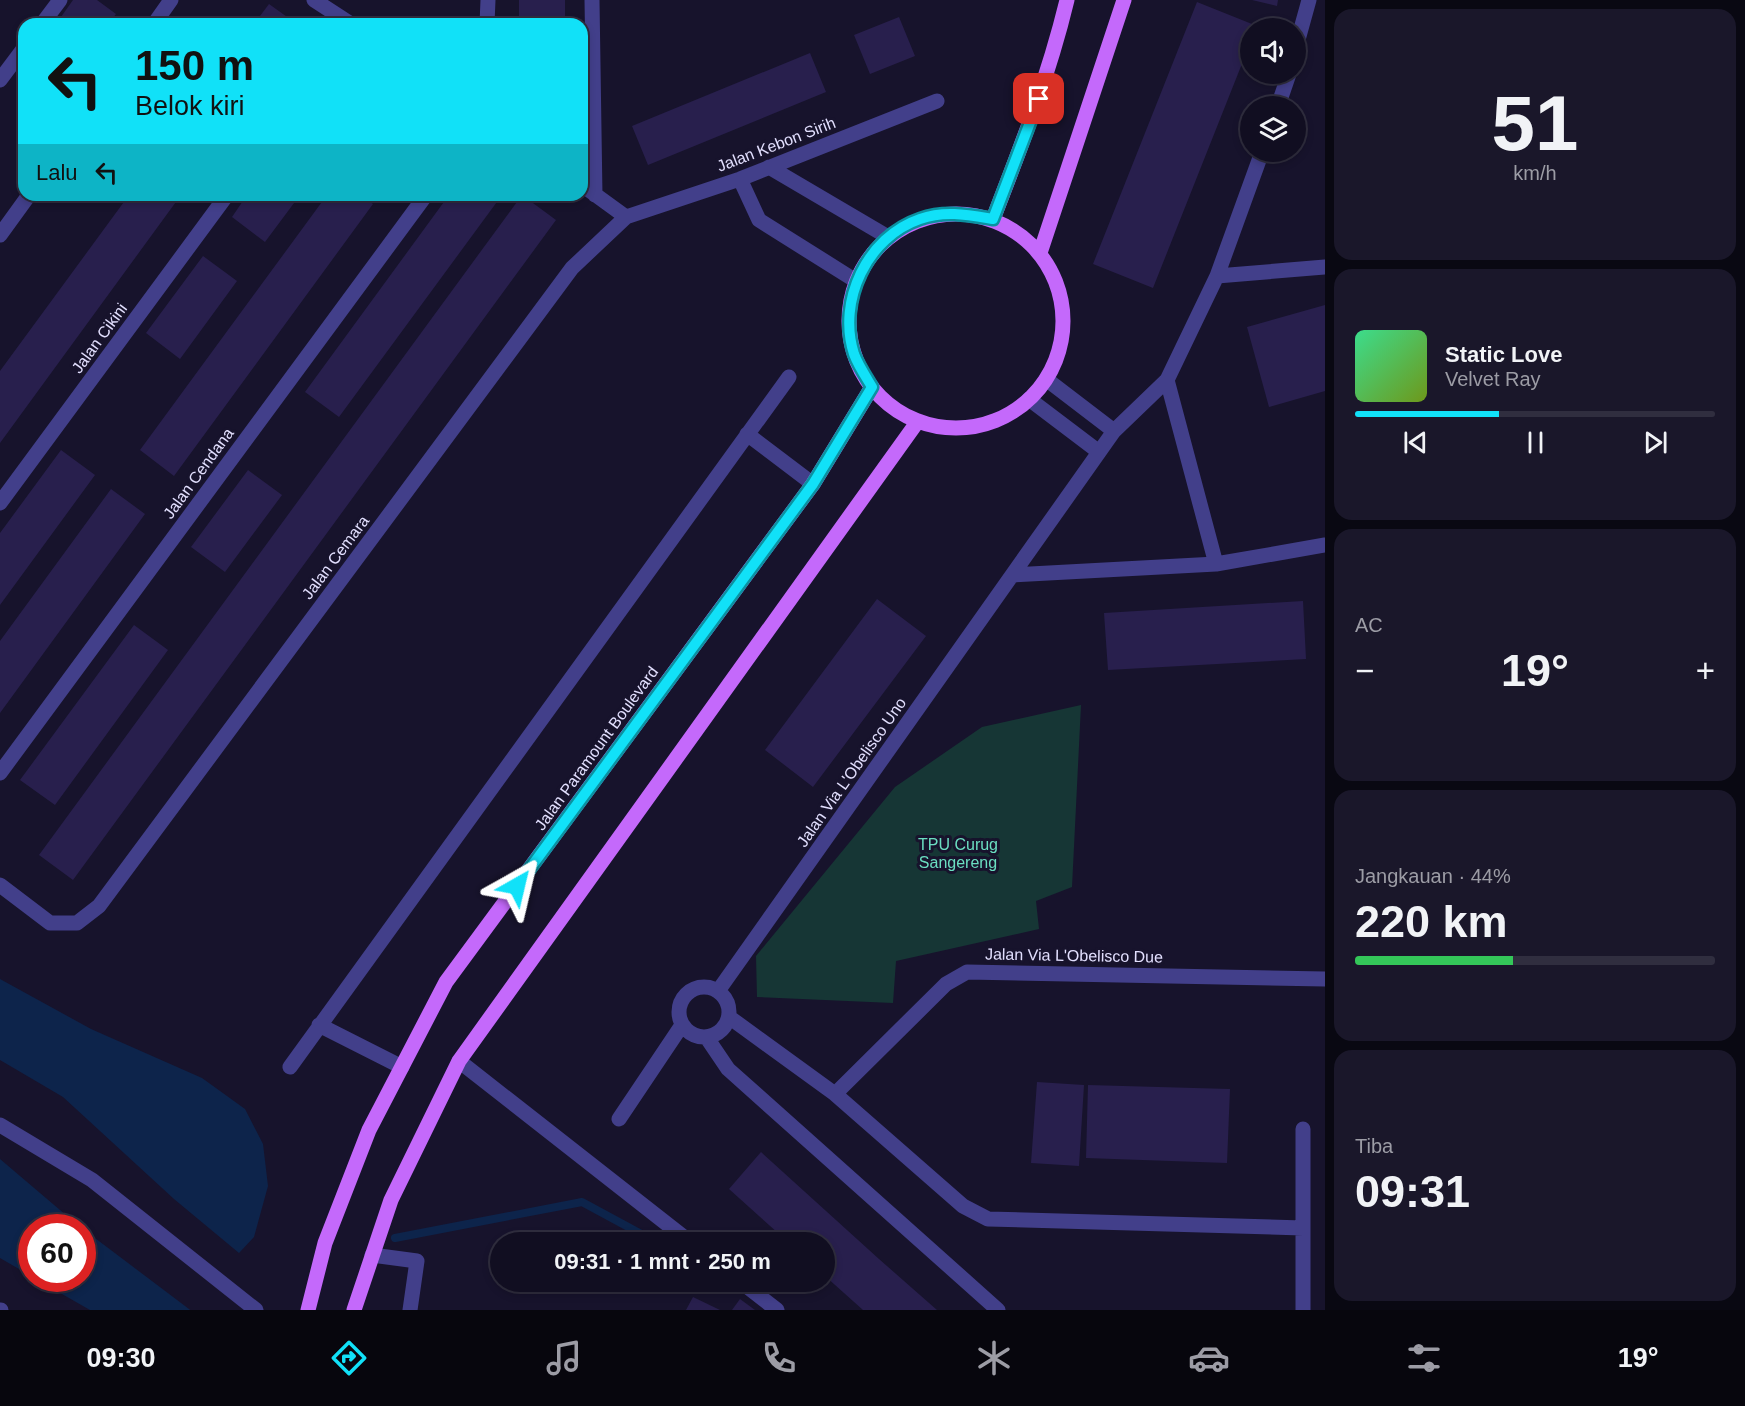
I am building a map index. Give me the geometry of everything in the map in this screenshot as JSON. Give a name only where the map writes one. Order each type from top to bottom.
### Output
[{"type":"main road","points":[[993,219],[1033,118],[1057,42],[1067,0]]},
{"type":"main road","points":[[1040,253],[1124,0]]},
{"type":"main road","points":[[957,213],[993,219],[1019,233],[1040,253],[1056,282],[1063,315],[1059,348],[1046,379],[1029,399],[1005,416],[977,426],[947,428],[918,421],[893,407],[872,387],[854,354],[849,318],[856,281],[870,257],[888,237],[920,219],[957,213]]},
{"type":"main road","name":"Jalan Paramount Boulevard","points":[[308,1310],[326,1243],[369,1130],[446,982],[813,484],[872,387]]},
{"type":"main road","points":[[354,1310],[391,1200],[459,1060],[918,421]]},
{"type":"street","points":[[46,18],[60,0]]},
{"type":"street","points":[[158,18],[171,0]]},
{"type":"street","points":[[314,0],[342,18]]},
{"type":"street","points":[[487,18],[488,0]]},
{"type":"street","points":[[592,0],[595,195]]},
{"type":"street","points":[[1304,18],[1309,0]]},
{"type":"street","points":[[1,77],[18,56]]},
{"type":"street","name":"Jalan Kebon Sirih","points":[[626,217],[740,179],[938,101]]},
{"type":"street","name":"Jalan Via L'Obelisco Uno","points":[[718,991],[1114,431],[1167,380],[1217,276],[1258,162]]},
{"type":"street","points":[[769,167],[888,237]]},
{"type":"street","points":[[740,179],[759,220],[856,281]]},
{"type":"street","points":[[588,190],[626,217]]},
{"type":"street","points":[[0,235],[25,201]]},
{"type":"street","name":"Jalan Cikini","points":[[0,503],[223,201]]},
{"type":"street","name":"Jalan Cendana","points":[[0,773],[422,201]]},
{"type":"street","name":"Jalan Cemara","points":[[0,885],[50,923],[77,923],[99,906],[572,268],[626,217]]},
{"type":"street","points":[[1217,276],[1325,267]]},
{"type":"street","points":[[290,1067],[789,377]]},
{"type":"street","points":[[1046,379],[1114,431]]},
{"type":"street","points":[[1167,380],[1216,564]]},
{"type":"street","points":[[1029,399],[1099,452]]},
{"type":"street","points":[[747,434],[813,484]]},
{"type":"street","points":[[1013,575],[1216,564],[1325,545]]},
{"type":"street","name":"Jalan Via L'Obelisco Due","points":[[835,1094],[946,984],[967,972],[1325,979]]},
{"type":"street","points":[[702,987],[718,991],[727,1002],[729,1017],[721,1031],[707,1038],[693,1035],[682,1025],[679,1009],[687,994],[702,987]]},
{"type":"street","points":[[729,1017],[835,1094],[963,1206],[988,1219],[1304,1228]]},
{"type":"street","points":[[319,1025],[402,1067]]},
{"type":"street","points":[[619,1119],[682,1025]]},
{"type":"street","points":[[707,1038],[728,1069],[998,1310]]},
{"type":"street","points":[[459,1060],[677,1232]]},
{"type":"street","points":[[0,1125],[92,1180],[256,1310]]},
{"type":"street","points":[[1303,1129],[1303,1310]]},
{"type":"street","points":[[372,1255],[417,1261],[410,1310]]},
{"type":"street","points":[[754,1292],[777,1310]]},
{"type":"green space","name":"TPU Curug Sangereng","points":[[1081,705],[1072,887],[1036,901],[1039,929],[896,961],[893,1003],[757,997],[756,956],[895,787],[982,727]]},
{"type":"water","points":[[0,979],[91,1029],[202,1078],[245,1109],[263,1144],[268,1186],[254,1237],[239,1253],[174,1199],[63,1097],[0,1060]]},
{"type":"water","points":[[0,1159],[65,1214],[18,1214],[18,1268],[0,1258]]},
{"type":"water","points":[[96,1239],[190,1310],[90,1310],[58,1292],[96,1292]]},
{"type":"building","points":[[73,0],[97,0],[116,14],[113,18],[60,18]]},
{"type":"building","points":[[519,0],[565,0],[565,18],[519,18]]},
{"type":"building","points":[[1252,0],[1278,0],[1277,6]]},
{"type":"building","points":[[1197,2],[1240,19],[1240,69],[1153,288],[1093,264]]},
{"type":"building","points":[[269,4],[289,18],[258,18]]},
{"type":"building","points":[[899,17],[915,56],[870,74],[854,35]]},
{"type":"building","points":[[810,53],[826,92],[648,165],[632,126]]},
{"type":"building","points":[[125,201],[177,201],[0,443],[0,371]]},
{"type":"building","points":[[243,201],[296,201],[265,242],[232,217]]},
{"type":"building","points":[[323,201],[369,201],[373,204],[174,476],[140,450]]},
{"type":"building","points":[[445,201],[498,201],[339,417],[305,392]]},
{"type":"building","points":[[518,201],[530,201],[556,220],[73,880],[39,855]]},
{"type":"building","points":[[203,256],[237,281],[180,359],[146,333]]},
{"type":"building","points":[[1325,305],[1325,391],[1269,407],[1247,327]]},
{"type":"building","points":[[61,450],[95,475],[0,605],[0,533]]},
{"type":"building","points":[[248,470],[282,495],[225,572],[191,547]]},
{"type":"building","points":[[111,489],[145,514],[0,713],[0,641]]},
{"type":"building","points":[[877,599],[926,636],[813,787],[765,750]]},
{"type":"building","points":[[1303,601],[1306,659],[1108,670],[1104,613]]},
{"type":"building","points":[[134,625],[168,650],[55,805],[20,780]]},
{"type":"building","points":[[1037,1082],[1084,1085],[1079,1166],[1031,1163]]},
{"type":"building","points":[[1088,1085],[1230,1089],[1227,1163],[1086,1158]]},
{"type":"building","points":[[761,1152],[937,1310],[863,1310],[835,1285],[835,1232],[777,1232],[729,1189]]},
{"type":"building","points":[[693,1297],[720,1310],[686,1310]]},
{"type":"building","points":[[740,1299],[755,1310],[732,1310]]},
{"type":"waterway","points":[[395,1238],[582,1202],[638,1232]]},
{"type":"route","points":[[517,886],[813,484],[872,387],[854,354],[849,318],[856,281],[870,257],[888,237],[920,219],[957,213],[993,219],[1039,99]]}]
